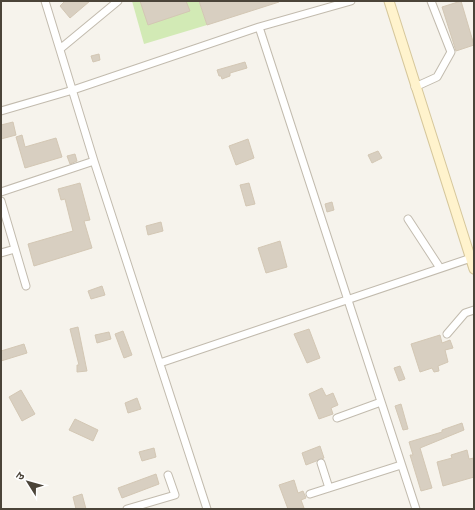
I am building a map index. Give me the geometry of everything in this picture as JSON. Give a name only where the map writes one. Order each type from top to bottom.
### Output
[{"type":"street","points":[[45,1],[94,161],[206,509]]},
{"type":"street","points":[[60,49],[118,1]]},
{"type":"street","points":[[1,111],[73,90],[259,27],[351,1]]},
{"type":"street","points":[[389,1],[415,87],[474,268]]},
{"type":"street","points":[[415,87],[437,77],[451,52],[431,1]]},
{"type":"street","points":[[259,27],[416,509]]},
{"type":"street","points":[[1,192],[94,161]]},
{"type":"street","points":[[1,201],[26,286]]},
{"type":"street","points":[[408,219],[440,268]]},
{"type":"street","points":[[1,253],[15,249]]},
{"type":"street","points":[[160,363],[472,258]]},
{"type":"street","points":[[447,334],[465,312],[474,310]]},
{"type":"street","points":[[336,418],[381,402]]},
{"type":"street","points":[[322,463],[329,488]]},
{"type":"street","points":[[310,494],[401,465]]},
{"type":"street","points":[[127,509],[175,496],[168,475]]},
{"type":"green space","points":[[132,1],[199,1],[207,25],[144,44]]},
{"type":"building","points":[[65,1],[90,1],[70,18],[60,6]]},
{"type":"building","points":[[140,1],[186,1],[190,11],[148,25]]},
{"type":"building","points":[[199,1],[279,1],[279,2],[207,25]]},
{"type":"building","points":[[461,1],[474,45],[456,51],[442,7]]},
{"type":"building","points":[[99,54],[100,60],[93,62],[91,56]]},
{"type":"building","points":[[245,62],[247,68],[230,73],[230,76],[222,79],[221,76],[219,76],[217,70]]},
{"type":"building","points":[[13,122],[16,135],[1,139],[1,125]]},
{"type":"building","points":[[22,135],[25,147],[56,138],[62,157],[25,168],[16,137]]},
{"type":"building","points":[[248,139],[254,158],[236,165],[229,146]]},
{"type":"building","points":[[378,151],[382,158],[372,163],[368,155]]},
{"type":"building","points":[[75,154],[77,161],[70,164],[67,156]]},
{"type":"building","points":[[80,183],[90,220],[84,221],[92,248],[34,266],[28,244],[73,231],[65,199],[61,200],[58,189]]},
{"type":"building","points":[[249,183],[255,204],[246,206],[240,185]]},
{"type":"building","points":[[332,202],[334,210],[327,212],[325,204]]},
{"type":"building","points":[[161,222],[163,231],[148,235],[146,226]]},
{"type":"building","points":[[280,241],[287,267],[266,273],[258,248]]},
{"type":"building","points":[[102,286],[105,295],[91,299],[88,291]]},
{"type":"building","points":[[78,327],[87,371],[77,372],[77,365],[79,365],[70,329]]},
{"type":"building","points":[[309,329],[320,358],[307,363],[294,334]]},
{"type":"building","points":[[123,331],[132,355],[124,358],[115,334]]},
{"type":"building","points":[[109,332],[111,339],[97,343],[95,335]]},
{"type":"building","points":[[440,335],[442,343],[450,340],[453,348],[445,350],[448,362],[438,366],[439,371],[434,372],[432,368],[420,372],[411,344]]},
{"type":"building","points":[[24,344],[27,353],[1,361],[1,351]]},
{"type":"building","points":[[400,366],[405,379],[399,381],[394,368]]},
{"type":"building","points":[[322,388],[326,396],[333,393],[338,405],[331,408],[333,414],[319,419],[309,394]]},
{"type":"building","points":[[21,390],[35,414],[22,421],[9,397]]},
{"type":"building","points":[[137,398],[141,409],[128,413],[125,403]]},
{"type":"building","points":[[401,404],[408,429],[403,430],[395,406]]},
{"type":"building","points":[[75,419],[98,430],[93,441],[69,430]]},
{"type":"building","points":[[462,423],[464,430],[420,448],[432,488],[421,491],[410,455],[413,455],[409,442],[442,432],[442,430]]},
{"type":"building","points":[[320,446],[324,458],[306,465],[302,453]]},
{"type":"building","points":[[154,448],[156,457],[142,461],[139,452]]},
{"type":"building","points":[[467,450],[469,459],[474,458],[474,477],[443,486],[437,462],[452,458],[451,455]]},
{"type":"building","points":[[156,474],[159,484],[122,498],[118,488]]},
{"type":"building","points":[[294,480],[298,493],[303,491],[306,498],[301,500],[304,508],[288,509],[279,485]]},
{"type":"building","points":[[82,494],[86,509],[76,509],[73,497]]}]
